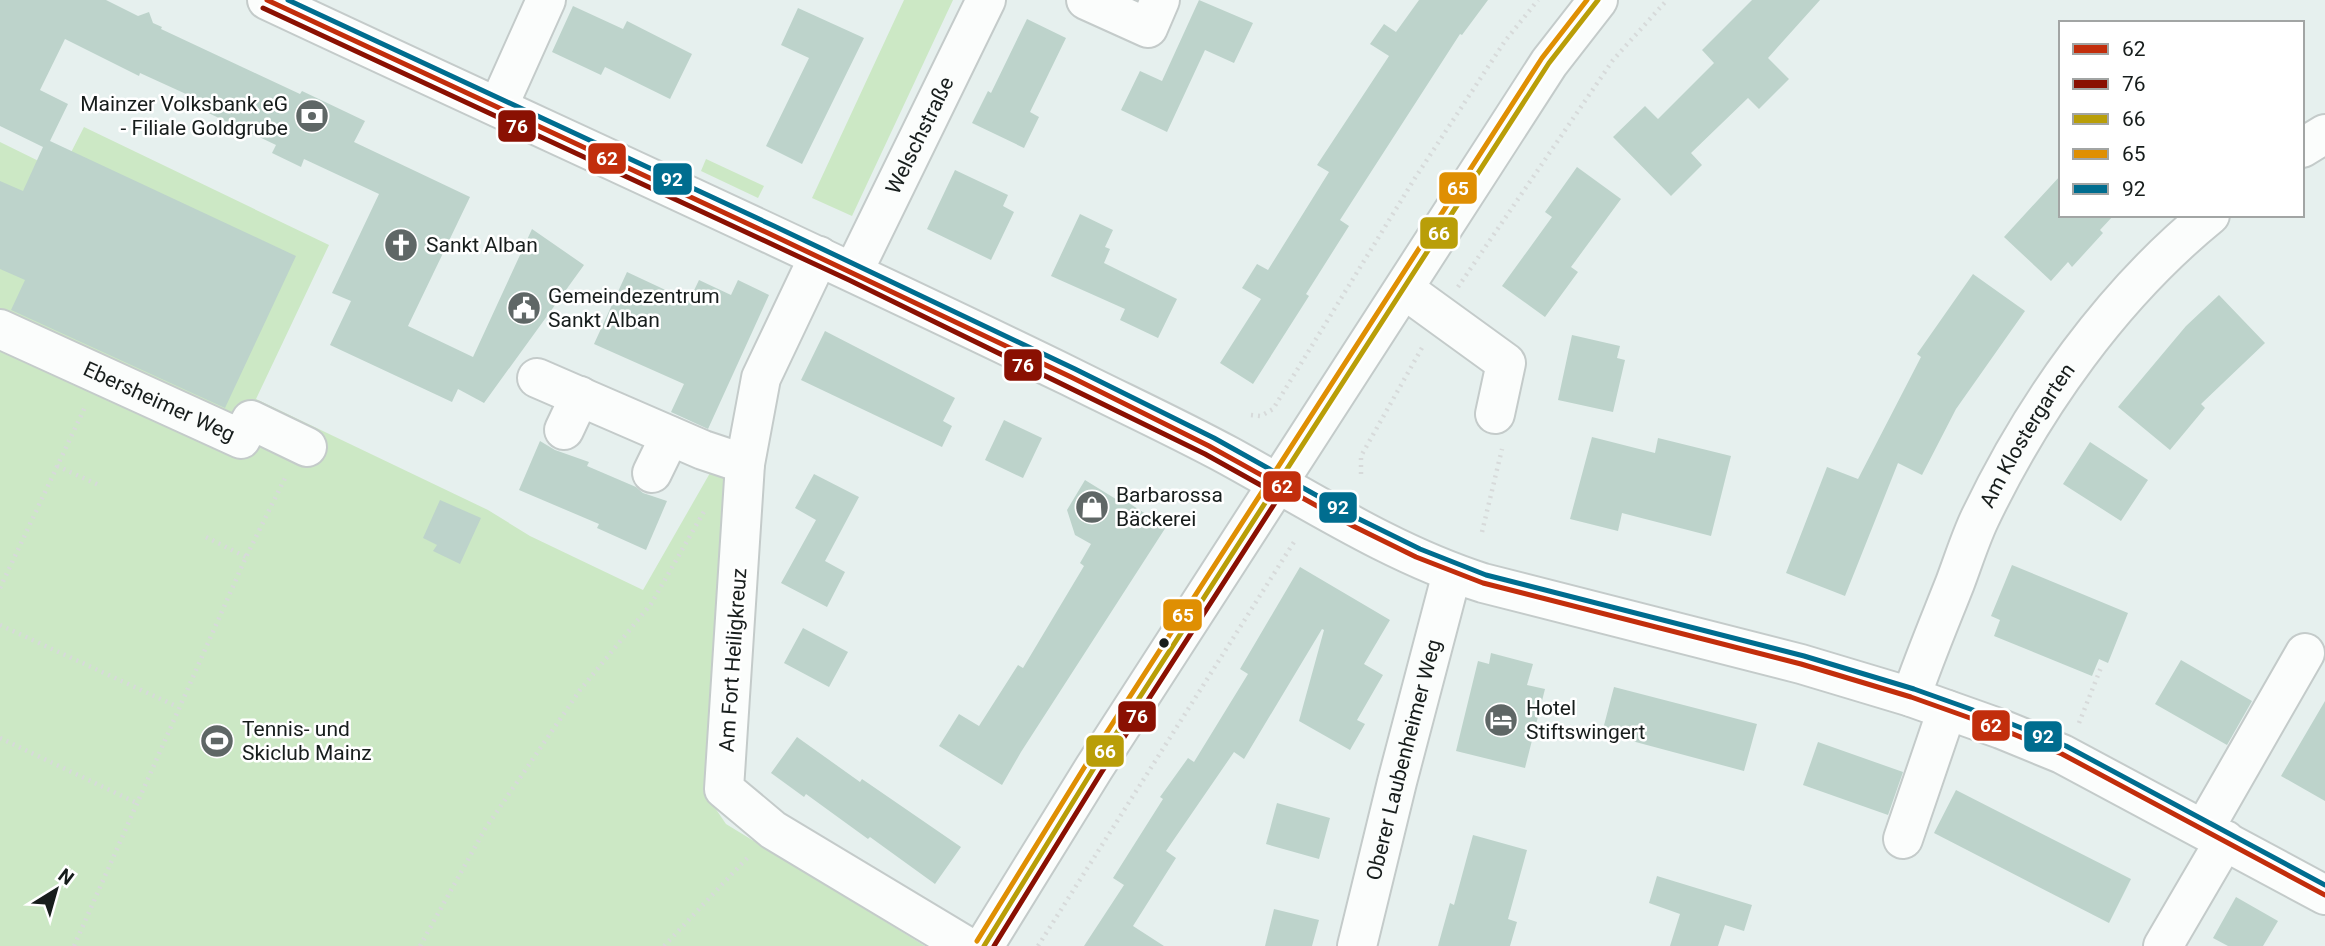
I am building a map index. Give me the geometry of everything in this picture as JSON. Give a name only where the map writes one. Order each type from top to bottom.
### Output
[{"type":"street","points":[[267,0],[853,272],[1209,446],[1386,543],[1452,573],[1801,664],[1947,710],[2062,754],[2325,895]]},
{"type":"street","points":[[498,107],[546,0]]},
{"type":"street","name":"Welschstraße","points":[[853,272],[986,0]]},
{"type":"street","points":[[1086,0],[1148,28],[1160,0]]},
{"type":"street","points":[[984,946],[1094,768],[1549,63],[1598,0]]},
{"type":"street","points":[[2304,147],[2325,134]]},
{"type":"street","name":"Am Klostergarten","points":[[1911,697],[1978,521],[2043,404],[2081,349],[2155,266],[2208,217]]},
{"type":"street","name":"Am Fort Heiligkreuz","points":[[819,256],[761,378],[739,462],[724,789],[773,830],[966,946]]},
{"type":"street","points":[[1404,289],[1506,363],[1495,414]]},
{"type":"street","name":"Ebersheimer Weg","points":[[0,328],[242,439],[251,420],[297,461]]},
{"type":"street","points":[[537,377],[670,436],[739,462]]},
{"type":"street","points":[[564,430],[580,396]]},
{"type":"street","points":[[652,473],[670,436]]},
{"type":"street","name":"Oberer Laubenheimer Weg","points":[[1357,946],[1452,573]]},
{"type":"street","points":[[2163,946],[2305,653]]},
{"type":"street","points":[[1903,839],[1947,710]]},
{"type":"path","points":[[1251,415],[1261,416],[1273,409],[1415,178],[1505,41],[1538,0]]},
{"type":"path","points":[[1361,474],[1361,456],[1459,285],[1613,61],[1667,0]]},
{"type":"path","points":[[0,588],[100,374]]},
{"type":"path","points":[[74,946],[246,557],[297,461]]},
{"type":"path","points":[[420,946],[485,829],[580,690],[651,604],[739,462]]},
{"type":"path","points":[[57,466],[101,486]]},
{"type":"path","points":[[206,537],[246,557]]},
{"type":"path","points":[[1038,946],[1294,542]]},
{"type":"path","points":[[0,625],[178,707]]},
{"type":"path","points":[[2077,727],[2102,665]]},
{"type":"path","points":[[0,738],[137,803]]},
{"type":"path","points":[[664,946],[773,830]]},
{"type":"green space","points":[[904,0],[953,0],[852,216],[812,198]]},
{"type":"green space","name":"Tennis- und Skiclub Mainz","points":[[84,127],[329,245],[256,399],[488,510],[530,536],[643,590],[714,466],[737,481],[709,799],[726,824],[925,946],[0,946],[0,142],[61,172]]},
{"type":"green space","points":[[706,159],[764,186],[758,198],[701,171]]},
{"type":"building","points":[[0,0],[106,0],[138,16],[149,12],[153,23],[162,27],[161,29],[300,94],[302,91],[365,121],[354,142],[470,197],[408,326],[473,357],[532,229],[584,265],[484,403],[458,389],[452,402],[330,345],[351,301],[332,293],[379,194],[304,159],[301,167],[272,153],[276,145],[183,101],[186,94],[140,73],[139,76],[65,39],[40,90],[68,104],[50,141],[296,256],[225,408],[11,310],[25,280],[0,269],[0,181],[23,191],[43,147],[0,126]]},
{"type":"building","points":[[1199,0],[1253,23],[1234,63],[1205,50],[1167,132],[1121,110],[1140,71],[1162,81]]},
{"type":"building","points":[[1419,0],[1488,0],[1462,35],[1460,34],[1340,220],[1349,226],[1306,294],[1309,296],[1253,384],[1220,363],[1261,299],[1242,288],[1257,264],[1268,270],[1329,172],[1317,165],[1389,56],[1370,44],[1384,24],[1396,32]]},
{"type":"building","points":[[1752,0],[1820,0],[1768,58],[1789,79],[1759,109],[1748,98],[1691,153],[1702,165],[1671,196],[1613,137],[1645,106],[1658,119],[1714,63],[1702,50]]},
{"type":"building","points":[[573,6],[623,29],[627,21],[692,54],[670,99],[605,67],[601,75],[552,52]]},
{"type":"building","points":[[798,8],[864,38],[802,164],[766,146],[809,58],[781,45]]},
{"type":"building","points":[[1027,19],[1066,38],[1030,112],[1039,117],[1024,148],[972,123],[988,91],[991,93]]},
{"type":"building","points":[[1577,167],[1621,199],[1571,267],[1578,272],[1545,317],[1502,286],[1552,217],[1545,212]]},
{"type":"building","points":[[955,170],[1008,195],[1003,206],[1014,212],[991,260],[927,229]]},
{"type":"building","points":[[2059,177],[2059,217],[2112,217],[2100,230],[2103,233],[2072,267],[2068,262],[2051,281],[2004,237]]},
{"type":"building","points":[[1080,214],[1113,230],[1105,247],[1110,249],[1104,263],[1177,299],[1158,338],[1120,320],[1125,309],[1051,276]]},
{"type":"building","points":[[627,272],[689,301],[699,280],[731,295],[738,280],[769,295],[708,429],[671,412],[684,384],[594,344]]},
{"type":"building","points":[[1973,274],[2025,311],[1956,409],[1922,475],[1898,463],[1845,596],[1786,573],[1827,467],[1858,479],[1921,357],[1917,354]]},
{"type":"building","points":[[2219,295],[2265,343],[2201,404],[2205,408],[2170,450],[2118,407],[2186,326]]},
{"type":"building","points":[[825,331],[955,398],[943,421],[952,426],[942,447],[801,380]]},
{"type":"building","points":[[1572,335],[1620,346],[1617,358],[1625,360],[1613,412],[1558,400]]},
{"type":"building","points":[[1004,420],[1042,438],[1023,478],[985,460]]},
{"type":"building","points":[[1592,437],[1655,453],[1658,438],[1731,456],[1711,536],[1622,513],[1618,531],[1570,519]]},
{"type":"building","points":[[540,441],[555,450],[589,462],[587,466],[636,487],[643,493],[667,501],[646,550],[597,528],[599,524],[519,490]]},
{"type":"building","points":[[2090,442],[2148,480],[2121,521],[2063,484]]},
{"type":"building","points":[[814,474],[859,497],[825,561],[845,572],[827,607],[781,583],[816,520],[795,508]]},
{"type":"building","points":[[1085,480],[1119,501],[1121,498],[1166,527],[1002,785],[939,746],[959,714],[979,726],[1018,665],[1023,668],[1084,566],[1080,563],[1091,544],[1075,535],[1067,510]]},
{"type":"building","points":[[440,500],[481,518],[460,564],[433,551],[437,545],[423,538]]},
{"type":"building","points":[[2012,565],[2128,613],[2108,663],[2099,659],[2092,676],[1994,636],[2000,620],[1991,616]]},
{"type":"building","points":[[1300,567],[1390,620],[1364,664],[1383,675],[1357,720],[1365,724],[1350,750],[1299,721],[1324,630],[1322,629],[1244,759],[1234,752],[1166,851],[1176,858],[1133,926],[1164,946],[1084,946],[1124,885],[1113,878],[1163,799],[1160,797],[1188,758],[1194,762],[1248,674],[1240,669]]},
{"type":"building","points":[[803,628],[848,652],[829,687],[784,663]]},
{"type":"building","name":"Hotel Stiftswingert","points":[[1491,653],[1533,664],[1527,685],[1545,689],[1525,768],[1456,751],[1478,661],[1489,664]]},
{"type":"building","points":[[2181,660],[2252,701],[2227,745],[2155,704]]},
{"type":"building","points":[[1614,687],[1757,724],[1744,771],[1602,733]]},
{"type":"building","points":[[2325,701],[2325,801],[2281,776]]},
{"type":"building","points":[[797,737],[860,782],[862,779],[961,847],[935,884],[870,837],[868,839],[806,794],[804,797],[771,773]]},
{"type":"building","points":[[1818,742],[1903,772],[1888,815],[1803,785]]},
{"type":"building","points":[[1956,790],[2131,879],[2109,923],[1934,833]]},
{"type":"building","points":[[1277,803],[1330,818],[1319,859],[1266,844]]},
{"type":"building","points":[[1473,835],[1527,850],[1508,919],[1517,922],[1510,946],[1438,946],[1450,903],[1454,905]]},
{"type":"building","points":[[1657,876],[1752,905],[1744,931],[1725,925],[1718,946],[1670,946],[1680,914],[1649,903]]},
{"type":"building","points":[[2236,897],[2278,921],[2263,946],[2228,946],[2213,938]]},
{"type":"building","points":[[1274,909],[1319,920],[1312,946],[1265,946]]},
{"type":"transit line","name":"62","points":[[267,0],[1071,377],[1209,446],[1353,526],[1416,557],[1483,583],[1801,664],[1911,697],[2001,729],[2062,754],[2325,895]]},
{"type":"transit line","name":"92","points":[[288,0],[1075,369],[1214,438],[1357,518],[1420,549],[1486,575],[1804,656],[1914,689],[2004,721],[2066,746],[2325,885]]},
{"type":"transit line","name":"65","points":[[977,941],[1087,763],[1542,58],[1587,0]]},
{"type":"transit line","name":"66","points":[[984,946],[1094,768],[1549,63],[1598,0]]},
{"type":"transit line","name":"76","points":[[263,8],[849,280],[1205,454],[1273,492]]},
{"type":"transit line","name":"76","points":[[994,946],[1101,773],[1284,489]]},
{"type":"place","name":"Mainzer Volksbank eG - Filiale Goldgrube","points":[[312,116]]},
{"type":"place","name":"Sankt Alban","points":[[401,245]]},
{"type":"place","name":"Gemeindezentrum Sankt Alban","points":[[524,308]]},
{"type":"place","name":"Barbarossa Bäckerei","points":[[1092,507]]},
{"type":"place","name":"Hotel Stiftswingert","points":[[1501,720]]},
{"type":"place","name":"Tennis- und Skiclub Mainz","points":[[217,741]]}]
